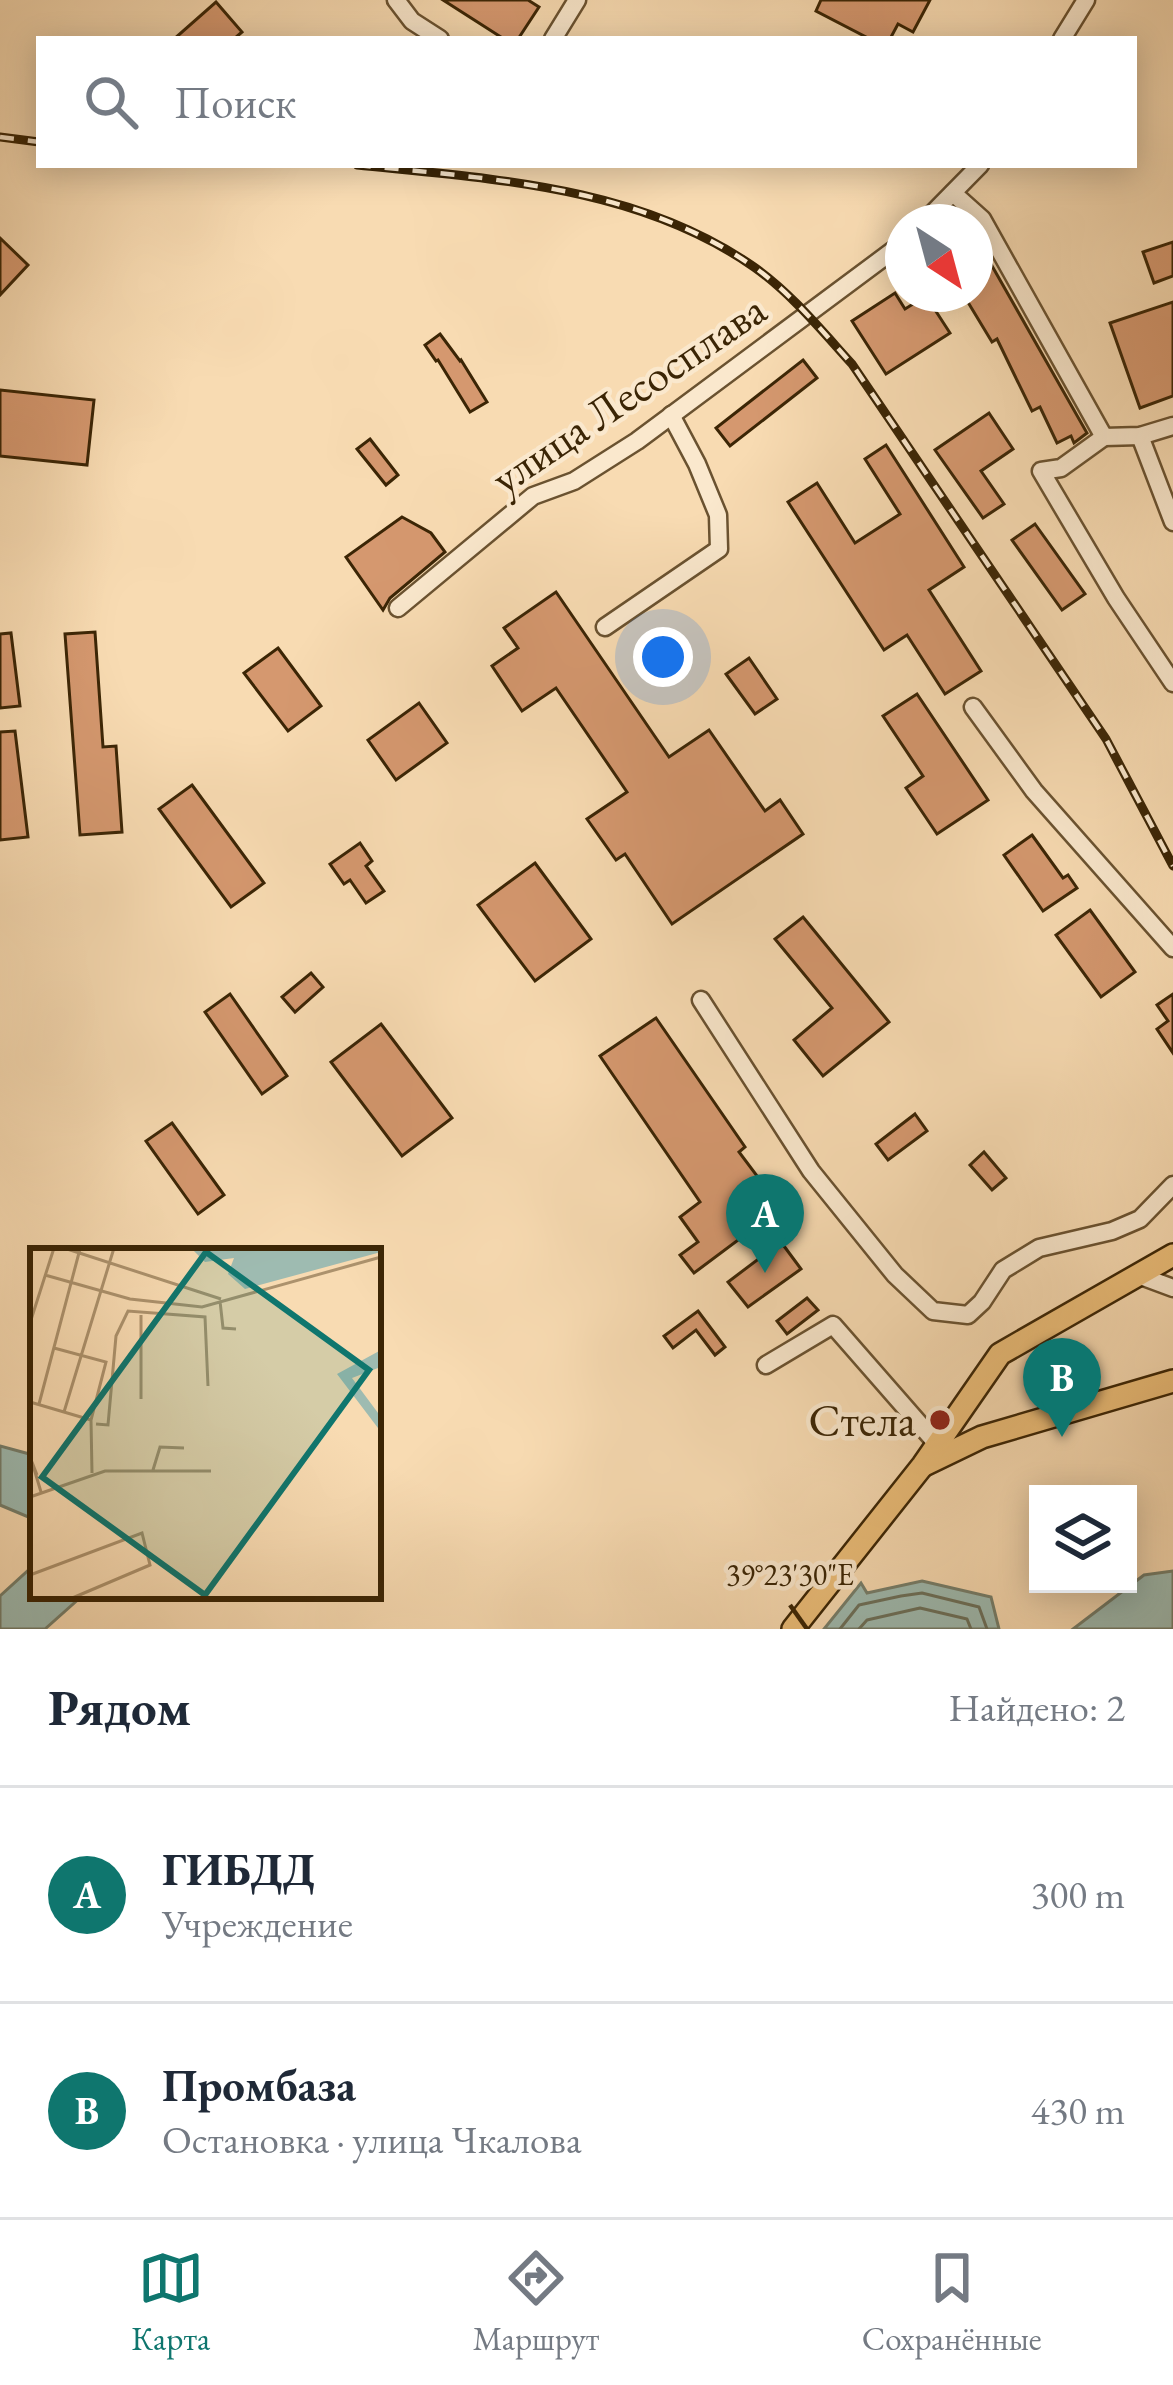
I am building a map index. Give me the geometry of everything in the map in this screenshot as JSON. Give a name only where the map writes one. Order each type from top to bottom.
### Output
[{"type":"main road","points":[[793,1629],[923,1465],[1000,1354],[1173,1255]]},
{"type":"main road","points":[[923,1465],[982,1437],[1173,1381]]},
{"type":"street","points":[[396,0],[412,21],[435,36]]},
{"type":"street","points":[[555,36],[578,0]]},
{"type":"street","points":[[1064,36],[1086,0]]},
{"type":"street","points":[[942,204],[977,168]]},
{"type":"street","points":[[953,193],[982,219],[1104,436]]},
{"type":"street","name":"улица Лесосплава","points":[[398,608],[533,496],[574,481],[671,415],[885,256]]},
{"type":"street","points":[[605,627],[718,549],[718,515],[671,415]]},
{"type":"street","points":[[1173,426],[1140,436],[1104,436],[1060,468],[1041,471],[1173,683]]},
{"type":"street","points":[[1140,436],[1173,522]]},
{"type":"street","points":[[973,707],[1034,790],[1173,948]]},
{"type":"street","points":[[700,1000],[811,1171],[895,1275],[933,1311],[968,1315],[1003,1270],[1039,1248],[1112,1231],[1140,1219],[1173,1184]]},
{"type":"street","points":[[1138,1275],[1173,1288]]},
{"type":"street","points":[[766,1365],[833,1325],[937,1444]]},
{"type":"water","points":[[0,1446],[30,1454],[30,1518],[0,1505]]},
{"type":"water","points":[[30,1569],[30,1599],[79,1599],[45,1629],[0,1629],[0,1596]]},
{"type":"water","points":[[1173,1571],[1173,1629],[1073,1629],[1120,1593],[1137,1593],[1137,1580]]},
{"type":"water","points":[[922,1581],[991,1597],[999,1629],[824,1629],[861,1583],[867,1593]]},
{"type":"building","points":[[443,0],[528,0],[539,7],[520,36],[499,36]]},
{"type":"building","points":[[821,0],[930,0],[913,32],[898,24],[892,36],[864,36],[816,11]]},
{"type":"building","points":[[216,2],[242,32],[237,36],[177,36]]},
{"type":"building","points":[[0,238],[28,265],[0,295]]},
{"type":"building","points":[[1173,242],[1173,276],[1154,283],[1143,252]]},
{"type":"building","points":[[993,268],[1087,433],[1074,443],[1071,436],[1057,443],[1040,407],[1032,411],[997,339],[992,342],[974,312],[993,312]]},
{"type":"building","points":[[885,300],[885,312],[936,312],[950,333],[886,374],[852,321]]},
{"type":"building","points":[[1173,302],[1173,396],[1140,408],[1110,323]]},
{"type":"building","points":[[440,334],[487,402],[470,412],[425,345]]},
{"type":"building","points":[[803,360],[817,378],[730,446],[716,428]]},
{"type":"building","points":[[0,390],[94,400],[87,465],[0,456]]},
{"type":"building","points":[[989,413],[1013,449],[981,471],[1004,504],[983,518],[935,450]]},
{"type":"building","points":[[370,439],[398,475],[386,485],[357,449]]},
{"type":"building","points":[[886,445],[964,567],[929,590],[981,671],[945,694],[907,635],[884,650],[788,502],[817,483],[855,543],[900,514],[865,459]]},
{"type":"building","points":[[402,517],[431,533],[445,552],[390,598],[383,610],[346,557]]},
{"type":"building","points":[[1035,524],[1085,594],[1062,610],[1012,540]]},
{"type":"building","points":[[556,592],[669,757],[709,730],[765,811],[780,800],[803,834],[672,924],[625,854],[616,860],[587,819],[627,792],[556,688],[522,711],[492,666],[518,648],[504,628]]},
{"type":"building","points":[[95,632],[103,747],[116,746],[122,832],[80,835],[65,634]]},
{"type":"building","points":[[11,633],[20,706],[0,708],[0,634]]},
{"type":"building","points":[[278,648],[321,706],[288,731],[244,673]]},
{"type":"building","points":[[749,658],[777,699],[755,714],[726,674]]},
{"type":"building","points":[[917,694],[988,800],[937,834],[906,788],[923,776],[883,716]]},
{"type":"building","points":[[419,703],[447,743],[396,780],[368,740]]},
{"type":"building","points":[[15,731],[28,837],[0,840],[0,732]]},
{"type":"building","points":[[192,785],[264,883],[231,907],[159,809]]},
{"type":"building","points":[[1032,835],[1063,878],[1068,875],[1077,888],[1043,911],[1004,855]]},
{"type":"building","points":[[360,843],[372,861],[366,866],[384,891],[366,903],[350,880],[344,884],[330,864]]},
{"type":"building","points":[[535,863],[591,939],[535,981],[478,905]]},
{"type":"building","points":[[1090,910],[1135,972],[1101,997],[1056,935]]},
{"type":"building","points":[[803,917],[889,1022],[823,1076],[794,1040],[832,1008],[775,939]]},
{"type":"building","points":[[311,973],[323,987],[295,1012],[282,997]]},
{"type":"building","points":[[230,994],[287,1076],[262,1094],[205,1012]]},
{"type":"building","points":[[1173,994],[1173,1053],[1157,1029],[1168,1021],[1157,1005]]},
{"type":"building","points":[[656,1018],[745,1147],[739,1152],[781,1208],[694,1273],[680,1255],[698,1242],[680,1217],[700,1202],[600,1056]]},
{"type":"building","points":[[381,1024],[452,1118],[402,1156],[331,1062]]},
{"type":"building","points":[[915,1114],[927,1131],[888,1160],[876,1144]]},
{"type":"building","points":[[172,1123],[224,1195],[198,1214],[146,1141]]},
{"type":"building","points":[[984,1152],[1006,1178],[992,1190],[970,1165]]},
{"type":"building","points":[[781,1242],[801,1269],[748,1307],[728,1282]]},
{"type":"building","points":[[807,1298],[818,1310],[787,1334],[777,1321]]},
{"type":"building","points":[[698,1311],[725,1347],[715,1355],[696,1330],[673,1348],[664,1336]]},
{"type":"railway","points":[[0,137],[36,142]]},
{"type":"railway","points":[[388,168],[512,182],[613,203],[709,240],[781,288],[852,364],[1106,739],[1173,866]]},
{"type":"place","name":"ГИБДД","points":[[765,1273]]},
{"type":"place","name":"Стела","points":[[940,1420]]},
{"type":"place","name":"Промбаза","points":[[1062,1437]]}]
